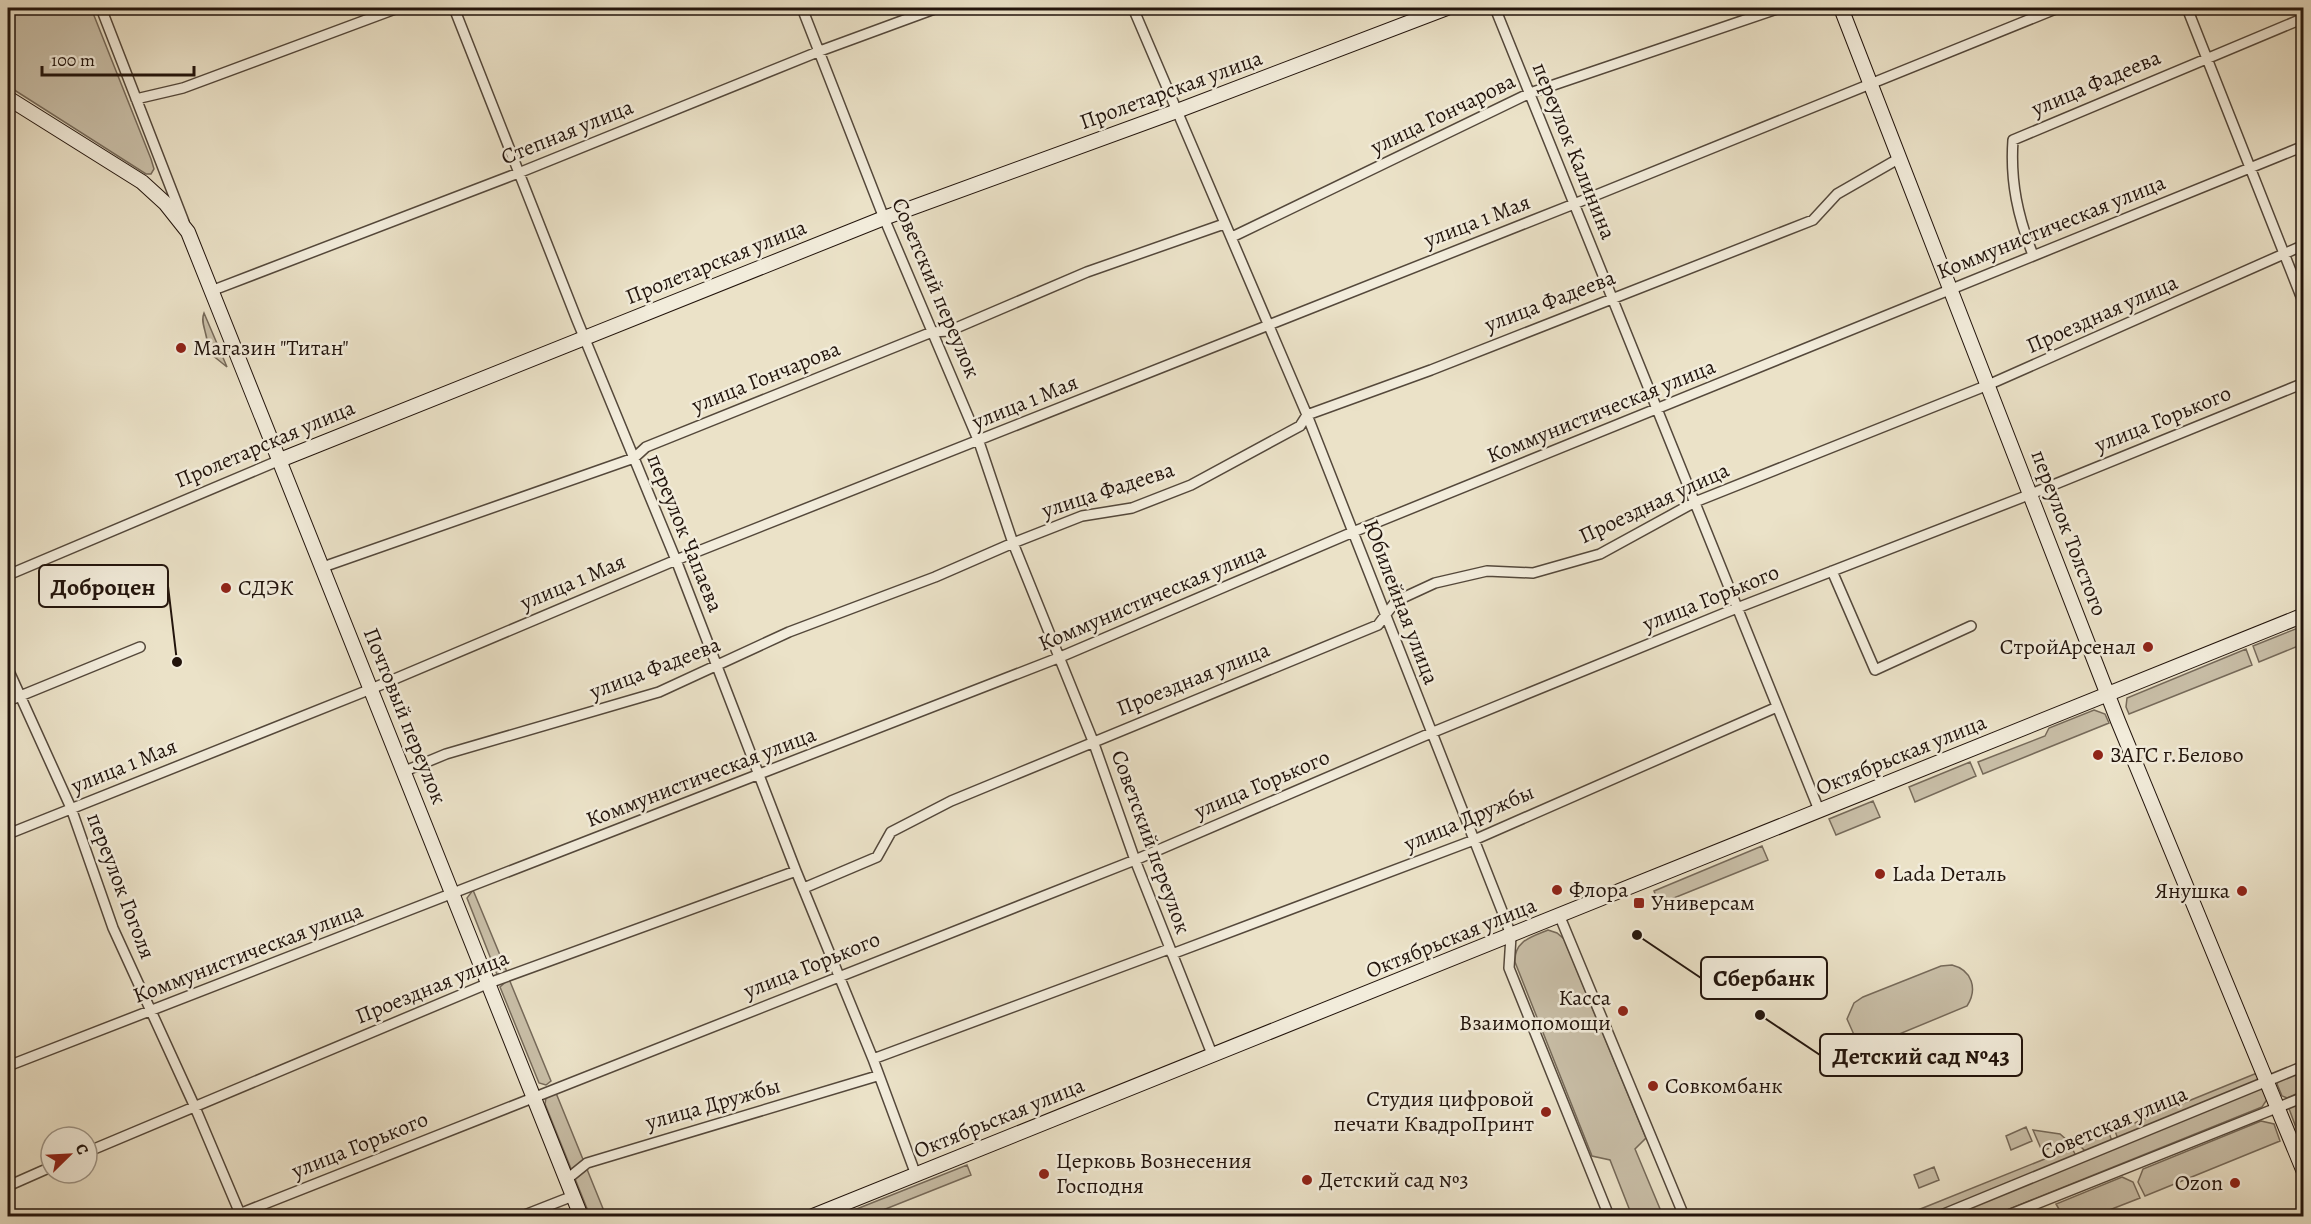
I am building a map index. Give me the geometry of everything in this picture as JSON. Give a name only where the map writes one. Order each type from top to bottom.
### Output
[{"type":"street","points":[[101,8],[188,232]]},
{"type":"street","points":[[136,99],[183,88],[398,8]]},
{"type":"street","name":"переулок Чапаева","points":[[454,8],[676,560],[796,871],[873,1059],[877,1076],[916,1175]]},
{"type":"street","name":"Советский переулок","points":[[802,8],[884,218],[979,442],[1013,543],[1093,741],[1134,860],[1212,1054]]},
{"type":"street","name":"Степная улица","points":[[211,291],[521,172],[820,51],[937,8]]},
{"type":"street","name":"Юбилейная улица","points":[[1133,8],[1308,415],[1511,936],[1509,968],[1609,1216]]},
{"type":"street","name":"Пролетарская улица","points":[[8,575],[280,460],[884,218],[1177,111],[1448,8]]},
{"type":"street","name":"переулок Калинина","points":[[1494,8],[1819,810]]},
{"type":"street","name":"улица Гончарова","points":[[1232,237],[1530,93],[1780,8]]},
{"type":"street","name":"переулок Толстого","points":[[1841,8],[1898,159],[2197,917],[2304,1172]]},
{"type":"street","name":"улица 1 Мая","points":[[8,834],[371,689],[676,560],[979,442],[1268,323],[1574,204],[2058,8]]},
{"type":"street","points":[[2187,8],[2304,304]]},
{"type":"street","name":"улица Фадеева","points":[[2033,255],[2014,199],[2011,161],[2013,140],[2304,18]]},
{"type":"street","name":"Почтовый переулок","points":[[8,98],[142,182],[165,203],[188,232],[581,1216]]},
{"type":"street","name":"Коммунистическая улица","points":[[8,1066],[760,776],[1058,658],[1353,532],[2304,146]]},
{"type":"street","name":"улица Фадеева","points":[[405,771],[446,754],[658,692],[718,667],[789,632],[935,577],[1082,516],[1132,508],[1191,485],[1300,426],[1308,415],[1813,220],[1837,194],[1898,159]]},
{"type":"street","name":"улица Гончарова","points":[[323,567],[634,458],[646,447],[932,332],[949,332],[1087,272],[1224,224]]},
{"type":"street","name":"Проездная улица","points":[[804,888],[877,857],[891,832],[951,801],[1378,625],[1396,601],[1435,583],[1487,571],[1533,573],[1600,554],[1695,502],[1988,385],[2304,245]]},
{"type":"street","name":"улица Горького","points":[[238,1216],[838,975],[1134,860],[1431,733],[1737,608],[2031,494],[2304,383]]},
{"type":"street","points":[[1832,571],[1875,670],[1971,626]]},
{"type":"street","name":"Октябрьская улица","points":[[813,1216],[1212,1054],[1560,917],[2304,615]]},
{"type":"street","points":[[8,701],[140,647]]},
{"type":"street","name":"переулок Гоголя","points":[[8,669],[18,697],[71,808],[113,928],[194,1105],[238,1216]]},
{"type":"street","name":"улица Дружбы","points":[[873,1059],[1474,840],[1777,707]]},
{"type":"street","name":"Проездная улица","points":[[99,1147],[489,983],[796,871]]},
{"type":"street","points":[[1560,917],[1684,1216]]},
{"type":"street","name":"Советская улица","points":[[1939,1216],[2304,1066]]},
{"type":"street","name":"улица Дружбы","points":[[566,1180],[587,1163],[877,1076]]},
{"type":"street","name":"Советская улица","points":[[2006,1216],[2304,1097]]},
{"type":"street","points":[[8,1186],[39,1172]]},
{"type":"street","points":[[522,1216],[573,1197]]},
{"type":"shaded area","points":[[8,8],[91,8],[151,159],[154,169],[151,174],[146,174],[8,86]]},
{"type":"shaded area","points":[[204,313],[227,367],[206,350]]},
{"type":"shaded area","points":[[2303,626],[2303,644],[2259,662],[2253,646]]},
{"type":"shaded area","points":[[2246,649],[2252,665],[2129,714],[2126,707],[2127,698]]},
{"type":"shaded area","points":[[2094,710],[2105,714],[2109,723],[1983,774],[1978,762],[2045,736],[2049,728]]},
{"type":"shaded area","points":[[1970,762],[1976,776],[1915,802],[1909,787]]},
{"type":"shaded area","points":[[1873,801],[1880,817],[1836,835],[1829,819]]},
{"type":"shaded area","points":[[1762,846],[1768,860],[1659,904],[1654,891]]},
{"type":"shaded area","points":[[473,890],[507,972],[498,977],[467,898]]},
{"type":"shaded area","points":[[1548,930],[1564,939],[1646,1138],[1635,1149],[1663,1216],[1632,1216],[1610,1160],[1592,1156],[1515,962],[1517,949],[1521,944]]},
{"type":"shaded area","points":[[1952,965],[1964,971],[1971,981],[1972,993],[1967,1006],[1880,1042],[1872,1043],[1855,1037],[1847,1019],[1854,1003],[1863,997],[1941,966]]},
{"type":"shaded area","points":[[509,979],[551,1081],[546,1085],[539,1083],[500,987]]},
{"type":"shaded area","points":[[2303,1070],[2303,1091],[2287,1098],[2282,1096],[2277,1084],[2279,1080]]},
{"type":"shaded area","points":[[2257,1073],[2259,1077],[2254,1083],[2118,1139],[2115,1131]]},
{"type":"shaded area","points":[[2263,1087],[2268,1098],[2262,1107],[1992,1216],[1949,1216]]},
{"type":"shaded area","points":[[556,1093],[606,1216],[590,1216],[545,1104],[546,1098]]},
{"type":"shaded area","points":[[2303,1100],[2303,1131],[2298,1133],[2288,1106]]},
{"type":"shaded area","points":[[2261,1121],[2274,1124],[2280,1141],[2145,1196],[2138,1182],[2143,1169]]},
{"type":"shaded area","points":[[2026,1127],[2032,1141],[2011,1150],[2006,1136]]},
{"type":"shaded area","points":[[2033,1130],[2060,1134],[2068,1141],[2042,1151]]},
{"type":"shaded area","points":[[2109,1133],[2112,1141],[2085,1151],[2079,1145]]},
{"type":"shaded area","points":[[2072,1148],[2076,1156],[1931,1216],[1909,1216],[1908,1214]]},
{"type":"shaded area","points":[[967,1165],[971,1175],[868,1216],[839,1216]]},
{"type":"shaded area","points":[[1934,1167],[1939,1180],[1919,1188],[1914,1175]]},
{"type":"shaded area","points":[[2122,1177],[2133,1182],[2140,1198],[2094,1216],[2063,1216],[2056,1204]]},
{"type":"place","name":"Магазин \"Титан\"","points":[[181,348]]},
{"type":"place","name":"СДЭК","points":[[226,588]]},
{"type":"place","name":"СтройАрсенал","points":[[2148,647]]},
{"type":"place","name":"Доброцен","points":[[177,662]]},
{"type":"place","name":"ЗАГС г.Белово","points":[[2098,755]]},
{"type":"place","name":"Lada Dеталь","points":[[1880,874]]},
{"type":"place","name":"Флора","points":[[1557,890]]},
{"type":"place","name":"Янушка","points":[[2242,891]]},
{"type":"place","name":"Универсам","points":[[1639,903]]},
{"type":"place","name":"Сбербанк","points":[[1637,935]]},
{"type":"place","name":"Касса Взаимопомощи","points":[[1623,1011]]},
{"type":"place","name":"Детский сад №43","points":[[1760,1015]]},
{"type":"place","name":"Совкомбанк","points":[[1653,1086]]},
{"type":"place","name":"Студия цифровой печати КвадроПринт","points":[[1546,1112]]},
{"type":"place","name":"Церковь Вознесения Господня","points":[[1044,1174]]},
{"type":"place","name":"Детский сад №3","points":[[1307,1180]]},
{"type":"place","name":"Ozon","points":[[2235,1183]]}]
